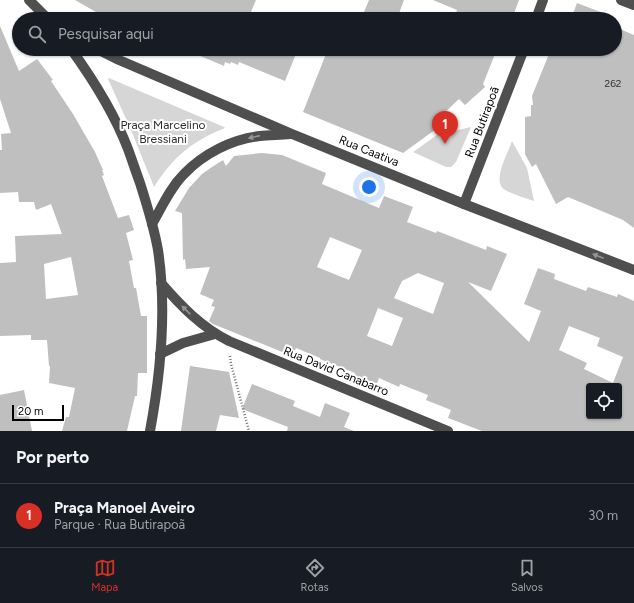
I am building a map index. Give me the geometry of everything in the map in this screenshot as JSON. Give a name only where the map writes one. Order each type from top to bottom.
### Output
[{"type":"street","points":[[29,0],[41,12]]},
{"type":"street","points":[[539,12],[543,0]]},
{"type":"street","points":[[621,0],[634,5]]},
{"type":"street","points":[[76,56],[117,123],[128,148],[152,224],[158,250],[161,283],[162,331],[150,431]]},
{"type":"street","name":"Rua Caativa","points":[[111,56],[292,134],[464,204],[634,270]]},
{"type":"street","name":"Rua Butirapoã","points":[[464,204],[521,56]]},
{"type":"street","points":[[152,224],[169,194],[183,175],[202,158],[233,142],[259,136],[292,134]]},
{"type":"street","name":"Rua David Canabarro","points":[[161,283],[187,312],[215,334],[448,431]]},
{"type":"street","points":[[160,354],[182,343],[215,334]]},
{"type":"path","points":[[229,341],[231,364],[249,431]]},
{"type":"green space","name":"Praça Marcelino Bressiani","points":[[109,78],[225,128],[203,138],[184,151],[168,167],[154,187],[108,79]]},
{"type":"green space","points":[[471,127],[456,162],[451,167],[446,167],[413,152],[437,135]]},
{"type":"green space","points":[[512,141],[527,168],[534,201],[508,192],[501,186],[500,174]]},
{"type":"building","points":[[75,0],[256,0],[251,12],[96,12]]},
{"type":"building","points":[[369,0],[404,0],[400,12],[364,12]]},
{"type":"building","points":[[433,0],[519,0],[515,12],[456,12],[457,10]]},
{"type":"building","points":[[577,3],[600,12],[574,12]]},
{"type":"building","points":[[0,26],[19,71],[37,59],[53,80],[51,81],[73,114],[95,152],[103,170],[104,175],[102,176],[118,218],[129,215],[134,230],[126,233],[133,260],[129,261],[141,316],[147,316],[147,373],[138,373],[137,396],[135,396],[127,431],[62,431],[66,417],[69,417],[75,388],[49,383],[50,366],[47,340],[31,340],[31,335],[0,336],[0,263],[16,262],[15,236],[62,234],[51,204],[36,210],[34,202],[19,202],[18,192],[0,193],[0,150],[2,150],[1,134],[11,133],[0,99]],"holes":[[[71,257],[78,295],[46,299],[44,264]]]},
{"type":"building","points":[[622,30],[634,35],[634,228],[623,220],[568,197],[556,204],[536,164],[532,167],[525,154],[525,117],[531,116],[531,105],[533,105],[532,96],[548,56],[622,56]]},
{"type":"building","points":[[200,56],[295,56],[285,81],[239,62],[238,65],[231,62],[230,64],[225,62],[224,66]]},
{"type":"building","points":[[325,56],[494,56],[483,84],[485,87],[465,105],[459,99],[439,118],[443,124],[403,153],[303,112]]},
{"type":"building","points":[[262,153],[282,155],[326,173],[322,184],[379,208],[384,196],[413,207],[407,222],[436,233],[437,231],[486,250],[487,246],[507,254],[491,291],[468,282],[529,342],[541,311],[524,304],[538,268],[555,274],[554,279],[586,291],[588,287],[617,297],[618,294],[634,301],[634,431],[482,431],[448,418],[451,410],[426,400],[428,395],[400,384],[399,387],[379,378],[375,389],[352,380],[355,373],[296,348],[292,356],[213,324],[209,321],[215,307],[211,306],[214,300],[200,294],[210,267],[186,269],[185,259],[183,260],[182,213],[175,211],[189,188],[202,174],[223,160],[226,166],[234,156]],"holes":[[[330,237],[362,250],[349,280],[317,267]],[[418,273],[444,283],[433,314],[394,298],[402,281]],[[378,308],[403,318],[392,346],[367,336]],[[569,326],[600,338],[597,346],[623,357],[613,383],[584,369],[587,363],[559,350]]]},
{"type":"building","points":[[190,366],[229,372],[239,418],[220,415],[216,431],[181,431]]},
{"type":"building","points":[[252,384],[295,401],[293,406],[320,417],[325,403],[350,413],[344,427],[354,431],[287,431],[288,427],[242,409]]},
{"type":"building","points":[[24,390],[32,431],[0,431],[0,395]]},
{"type":"place","name":"Praça Manoel Aveiro","points":[[445,144]]}]
